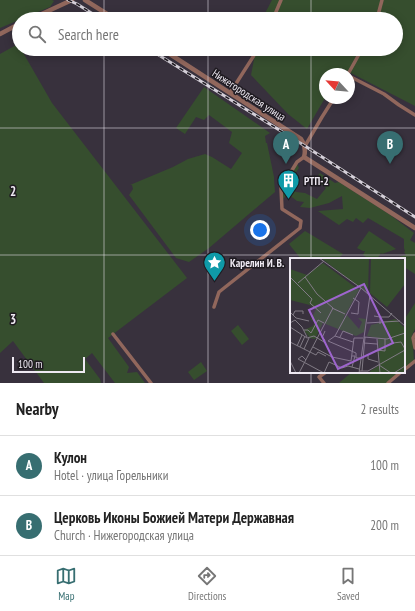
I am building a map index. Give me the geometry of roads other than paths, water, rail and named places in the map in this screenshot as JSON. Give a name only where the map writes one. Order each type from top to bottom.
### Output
[{"type":"street","points":[[46,12],[72,0]]},
{"type":"street","points":[[85,0],[104,12]]},
{"type":"street","points":[[276,12],[281,0]]},
{"type":"street","points":[[379,12],[382,0]]},
{"type":"street","points":[[0,34],[12,28]]},
{"type":"street","name":"Нижегородская улица","points":[[173,56],[301,139],[305,146]]},
{"type":"street","points":[[230,92],[253,56]]},
{"type":"street","points":[[352,68],[358,56]]},
{"type":"street","points":[[355,79],[384,94],[415,115]]},
{"type":"street","points":[[214,307],[219,292],[300,228],[301,221],[282,208],[281,188],[297,162],[304,157],[306,152],[305,146],[330,104]]},
{"type":"street","points":[[304,157],[415,228]]},
{"type":"street","points":[[113,334],[151,383]]},
{"type":"street","points":[[415,334],[413,338],[415,348]]},
{"type":"street","points":[[405,369],[415,361]]},
{"type":"street","points":[[324,383],[320,377],[325,373]]},
{"type":"street","points":[[388,383],[400,373]]},
{"type":"railway","points":[[68,0],[90,12]]},
{"type":"railway","points":[[160,56],[305,146],[415,217]]},
{"type":"place","name":"Кулон","points":[[286,164]]},
{"type":"place","name":"Церковь Иконы Божией Матери Державная","points":[[390,164]]},
{"type":"place","name":"РТП-2","points":[[289,200]]},
{"type":"place","name":"Карелин И. В.","points":[[214,282]]}]
